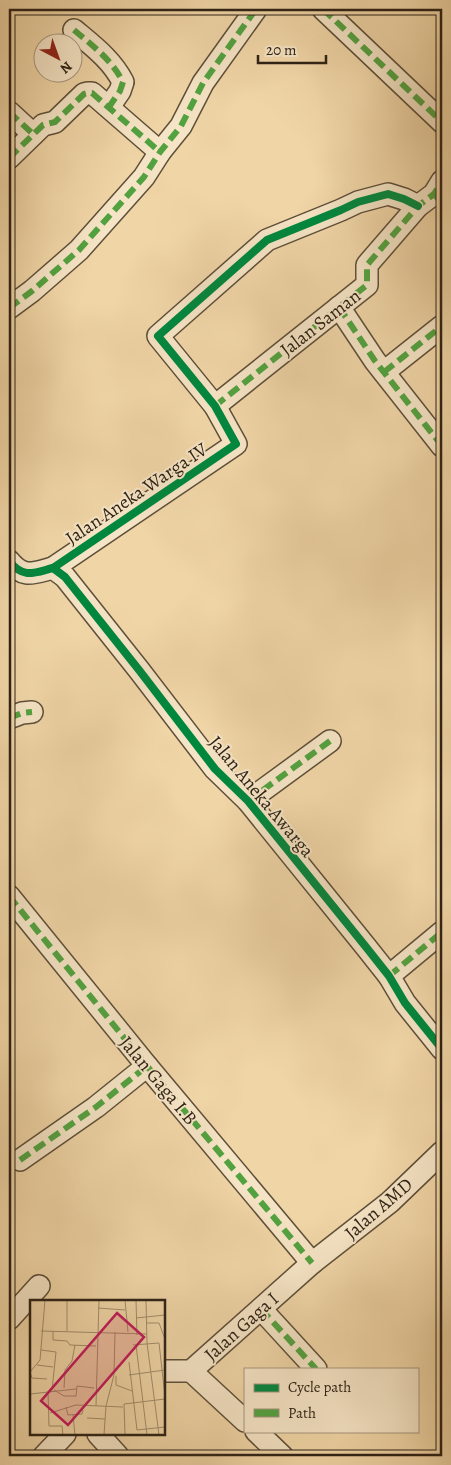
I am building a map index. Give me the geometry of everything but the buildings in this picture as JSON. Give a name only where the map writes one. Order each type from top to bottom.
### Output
[{"type":"street","points":[[9,308],[32,292],[79,250],[144,177],[160,152],[181,126],[203,83],[256,9]]},
{"type":"street","points":[[323,9],[442,122]]},
{"type":"street","points":[[74,30],[106,57],[123,82],[120,91],[109,107]]},
{"type":"street","points":[[9,158],[43,125],[55,122],[84,94],[88,93],[92,93],[160,152]]},
{"type":"street","points":[[9,112],[33,134]]},
{"type":"street","points":[[215,406],[158,336],[267,240],[358,202],[388,194],[404,198],[434,196]]},
{"type":"street","name":"Jalan Saman","points":[[215,406],[367,285],[367,265],[434,196]]},
{"type":"street","points":[[339,307],[375,361],[442,446]]},
{"type":"street","points":[[384,372],[442,326]]},
{"type":"street","name":"Jalan Aneka Warga IV","points":[[53,568],[236,444],[215,406]]},
{"type":"street","points":[[10,565],[24,573],[33,573],[53,568]]},
{"type":"street","name":"Jalan Aneka Awarga","points":[[53,568],[71,584],[215,769],[248,801],[389,976],[405,1003],[442,1049]]},
{"type":"street","points":[[9,718],[22,713],[32,712]]},
{"type":"street","points":[[248,801],[330,741]]},
{"type":"street","name":"Jalan Gaga I.B","points":[[9,896],[147,1066],[312,1263]]},
{"type":"street","points":[[389,976],[442,932]]},
{"type":"street","points":[[20,1160],[96,1107],[147,1066]]},
{"type":"street","name":"Jalan AMD","points":[[312,1263],[390,1202],[442,1152]]},
{"type":"street","name":"Jalan Gaga I","points":[[165,1371],[191,1371],[312,1263]]},
{"type":"street","points":[[9,1319],[39,1286]]},
{"type":"street","points":[[260,1309],[315,1368]]},
{"type":"street","points":[[191,1371],[244,1420]]},
{"type":"street","points":[[257,1432],[282,1456]]},
{"type":"street","points":[[44,1456],[64,1435]]},
{"type":"street","points":[[99,1435],[118,1456]]},
{"type":"marked path","points":[[9,308],[32,291],[79,250],[144,177],[160,152],[181,126],[203,83],[256,9]]},
{"type":"marked path","points":[[323,9],[442,122]]},
{"type":"marked path","points":[[74,30],[108,60],[123,82],[120,91],[109,107]]},
{"type":"marked path","points":[[9,158],[43,125],[55,122],[84,94],[88,93],[92,93],[160,152]]},
{"type":"marked path","points":[[9,112],[33,134]]},
{"type":"marked path","points":[[215,406],[367,285],[367,265],[418,206],[434,194],[442,181]]},
{"type":"marked path","points":[[434,194],[442,203]]},
{"type":"marked path","points":[[339,307],[375,361],[442,446]]},
{"type":"marked path","points":[[384,372],[442,326]]},
{"type":"marked path","points":[[9,718],[22,713],[32,712]]},
{"type":"marked path","points":[[248,801],[330,741]]},
{"type":"marked path","points":[[9,896],[147,1066],[312,1263]]},
{"type":"marked path","points":[[389,976],[442,932]]},
{"type":"marked path","points":[[20,1160],[96,1107],[147,1066]]},
{"type":"marked path","points":[[261,1309],[315,1368]]},
{"type":"cycle path","points":[[9,561],[14,567],[29,573],[53,568],[236,444],[215,406],[158,336],[267,240],[358,202],[388,194],[418,206]]},
{"type":"cycle path","points":[[53,568],[65,577],[215,769],[248,801],[389,976],[405,1003],[442,1049]]}]
